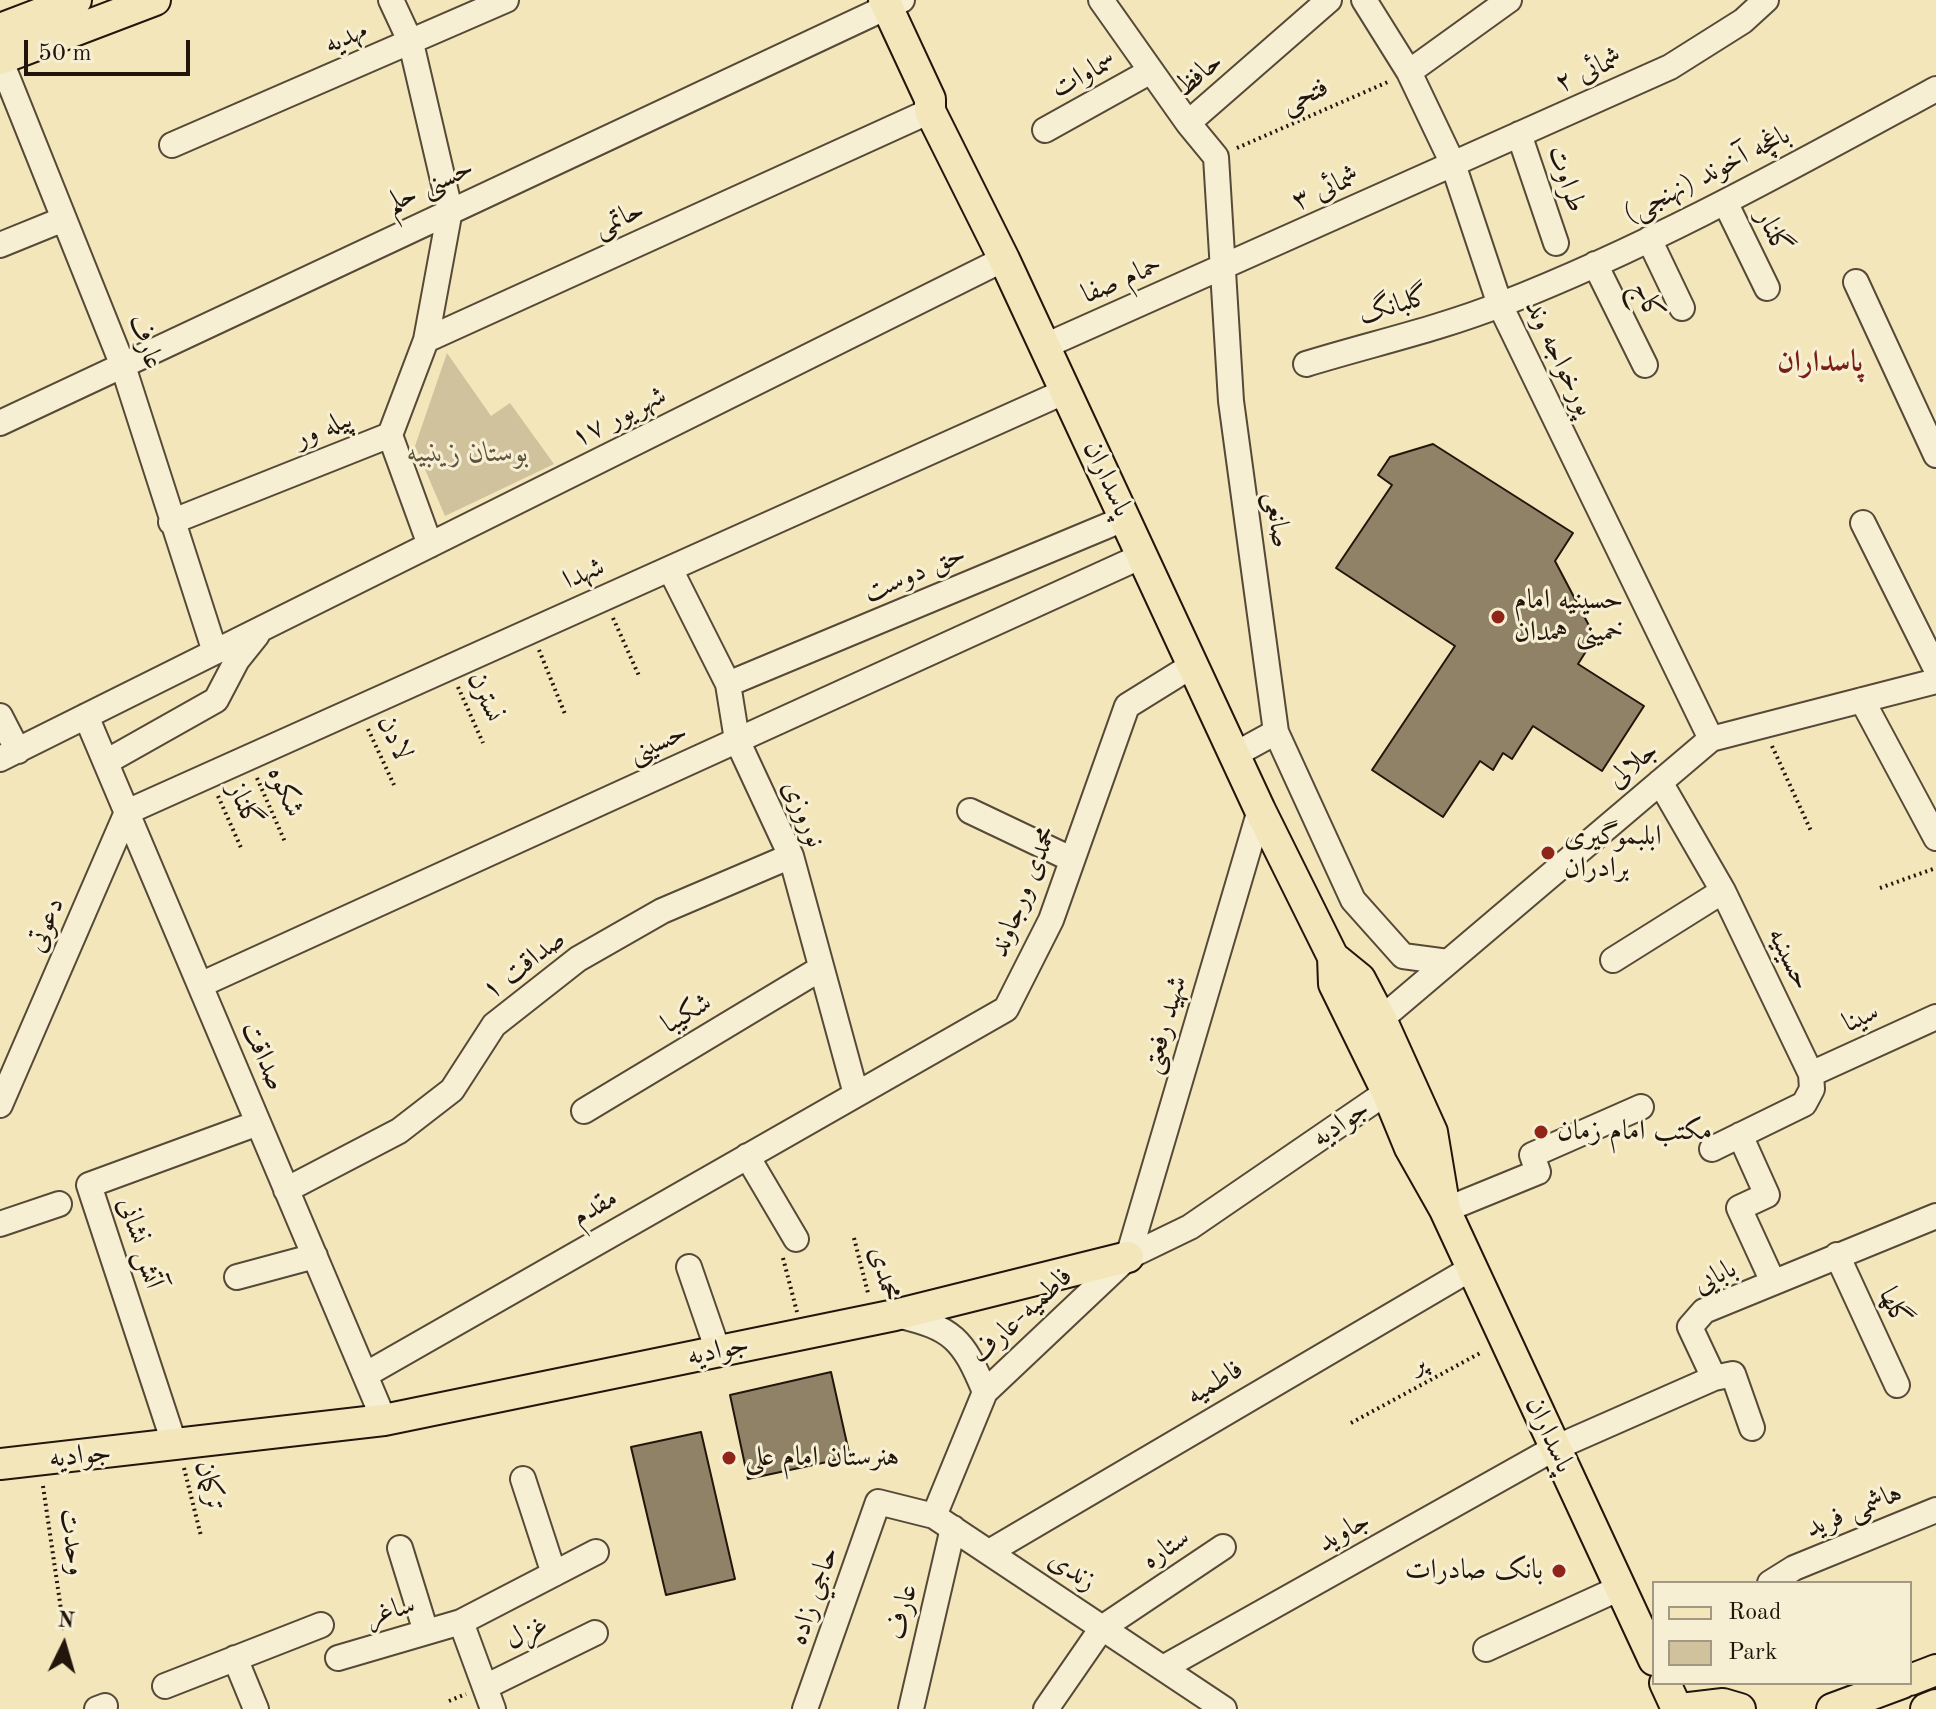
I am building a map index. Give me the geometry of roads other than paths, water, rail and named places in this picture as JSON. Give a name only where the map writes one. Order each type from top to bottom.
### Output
[{"type":"main road","points":[[0,29],[76,0]]},
{"type":"main road","points":[[0,59],[155,0]]},
{"type":"main road","name":"پاسداران","points":[[891,2],[930,99],[930,111],[1004,259],[1234,755],[1333,957],[1334,984],[1387,1092],[1410,1148],[1445,1210],[1652,1652]]},
{"type":"main road","name":"پاسداران","points":[[1333,957],[1360,979],[1432,1132],[1445,1210]]},
{"type":"main road","name":"جوادیه","points":[[0,1464],[384,1420],[885,1317],[1128,1257]]},
{"type":"main road","points":[[1912,1679],[1936,1670]]},
{"type":"main road","points":[[1666,1685],[1679,1709],[1723,1704],[1740,1709]]},
{"type":"main road","points":[[1832,1709],[1897,1685]]},
{"type":"main road","points":[[1926,1709],[1936,1705]]},
{"type":"street","name":"مهدیه","points":[[391,0],[411,43],[450,210]]},
{"type":"street","name":"مهدیه","points":[[172,145],[506,0]]},
{"type":"street","points":[[1101,0],[1188,123]]},
{"type":"street","name":"حافظ","points":[[1223,269],[1216,157],[1188,123],[1329,0]]},
{"type":"street","name":"پورخواجه وند","points":[[1364,0],[1409,72],[1453,164],[1500,305],[1711,739]]},
{"type":"street","points":[[1409,72],[1509,0]]},
{"type":"street","name":"شمائی ۲","points":[[1453,164],[1670,67],[1738,11],[1766,0]]},
{"type":"street","name":"حسنی حلم","points":[[0,423],[891,2]]},
{"type":"street","name":"عارف","points":[[0,59],[123,366],[215,652]]},
{"type":"street","name":"سماوات","points":[[1045,130],[1151,71]]},
{"type":"street","name":"باغچه آخوند (نهنجی)","points":[[1500,305],[1726,204],[1936,89]]},
{"type":"street","name":"حاتمی","points":[[426,340],[930,111]]},
{"type":"street","name":"طراوت","points":[[1519,134],[1556,243]]},
{"type":"street","name":"شمائی ۳","points":[[1223,269],[1453,164]]},
{"type":"street","name":"گلنار","points":[[1726,204],[1767,288]]},
{"type":"street","points":[[390,435],[426,340],[450,210]]},
{"type":"street","points":[[0,245],[64,219]]},
{"type":"street","points":[[1649,239],[1682,308]]},
{"type":"street","name":"۱۷ شهریور","points":[[9,755],[1004,259]]},
{"type":"street","name":"کاج","points":[[1595,264],[1645,365]]},
{"type":"street","name":"حمام صفا","points":[[1045,346],[1223,269]]},
{"type":"street","name":"صانعی","points":[[1223,269],[1231,401],[1276,732],[1353,900],[1403,956],[1448,962]]},
{"type":"street","points":[[1856,282],[1936,453]]},
{"type":"street","name":"گلبانگ","points":[[1306,364],[1500,305]]},
{"type":"street","name":"شهدا","points":[[127,812],[1066,391]]},
{"type":"street","name":"پیله ور","points":[[171,522],[390,435],[430,545]]},
{"type":"street","name":"حق دوست","points":[[728,684],[1126,518]]},
{"type":"street","points":[[1863,523],[1936,669]]},
{"type":"street","name":"حسینی","points":[[200,985],[1142,556]]},
{"type":"street","name":"نوروزی","points":[[670,569],[728,684],[737,740],[791,856],[856,1094]]},
{"type":"street","name":"۱۷ شهریور","points":[[106,762],[216,700],[237,660],[261,629]]},
{"type":"street","name":"محمدی ورجاوند","points":[[856,1094],[1006,1009],[1051,920],[1127,706],[1193,665]]},
{"type":"street","name":"جلالی","points":[[1381,1019],[1711,739],[1936,681]]},
{"type":"street","points":[[1862,700],[1936,836]]},
{"type":"street","points":[[0,716],[9,755]]},
{"type":"street","name":"صداقت","points":[[86,716],[384,1420]]},
{"type":"street","points":[[1234,755],[1276,732]]},
{"type":"street","name":"حسینیه","points":[[1660,782],[1723,891],[1811,1074]]},
{"type":"street","name":"شهید رفعتی","points":[[1128,1257],[1260,810]]},
{"type":"street","points":[[970,811],[1071,859]]},
{"type":"street","name":"دعوتی","points":[[0,1105],[127,812]]},
{"type":"street","name":"صداقت ۱","points":[[286,1190],[399,1131],[452,1090],[494,1025],[578,959],[662,911],[791,856]]},
{"type":"street","points":[[1613,960],[1723,891]]},
{"type":"street","name":"شکیبا","points":[[584,1111],[820,969]]},
{"type":"street","name":"سینا","points":[[1811,1074],[1936,1017]]},
{"type":"street","points":[[1712,1149],[1804,1104],[1812,1089],[1811,1074]]},
{"type":"street","name":"جوادیه","points":[[1128,1257],[1190,1227],[1387,1092]]},
{"type":"street","name":"مقدم","points":[[365,1375],[856,1094]]},
{"type":"street","points":[[1445,1210],[1538,1172],[1532,1155],[1641,1107]]},
{"type":"street","name":"آتش نشانی","points":[[177,1446],[89,1185],[258,1123]]},
{"type":"street","points":[[1740,1135],[1767,1195],[1739,1208],[1773,1282]]},
{"type":"street","points":[[747,1156],[788,1244]]},
{"type":"street","points":[[0,1224],[59,1204]]},
{"type":"street","name":"بابایی","points":[[1714,1378],[1690,1327],[1704,1311],[1936,1216]]},
{"type":"street","name":"گلها","points":[[1837,1255],[1897,1385]]},
{"type":"street","points":[[237,1277],[315,1256]]},
{"type":"street","name":"فاطمیه-عارف","points":[[944,1522],[985,1392],[1128,1257]]},
{"type":"street","points":[[689,1267],[718,1351]]},
{"type":"street","name":"فاطمیه","points":[[989,1552],[1472,1268]]},
{"type":"street","points":[[885,1317],[932,1324],[955,1336],[971,1359],[985,1392]]},
{"type":"street","points":[[1555,1448],[1714,1378],[1733,1374],[1752,1428]]},
{"type":"street","name":"جاوید","points":[[1163,1668],[1555,1448]]},
{"type":"street","points":[[523,1479],[554,1574]]},
{"type":"street","name":"زندی","points":[[878,1502],[944,1522],[1163,1668],[1206,1704]]},
{"type":"street","name":"حاجي زاده","points":[[805,1709],[878,1502]]},
{"type":"street","name":"هاشمی فرید","points":[[1797,1576],[1936,1510]]},
{"type":"street","name":"عارف","points":[[911,1709],[944,1522]]},
{"type":"street","name":"ستاره","points":[[1102,1628],[1223,1547]]},
{"type":"street","points":[[400,1548],[426,1632]]},
{"type":"street","name":"ساغر","points":[[338,1658],[461,1622],[596,1552]]},
{"type":"street","points":[[1486,1649],[1620,1588]]},
{"type":"street","points":[[461,1622],[489,1698]]},
{"type":"street","points":[[165,1686],[321,1625]]},
{"type":"street","points":[[1046,1709],[1102,1628]]},
{"type":"street","name":"غزل","points":[[489,1698],[595,1633]]},
{"type":"street","points":[[235,1658],[256,1709]]},
{"type":"place","name":"حسینیه امام خمینی همدان","points":[[1498,617]]},
{"type":"place","name":"ابلبموگیری برادران","points":[[1548,853]]},
{"type":"place","name":"مکتب امام زمان","points":[[1541,1132]]},
{"type":"place","name":"هنرستان امام علی","points":[[729,1458]]},
{"type":"place","name":"بانک صادرات","points":[[1559,1571]]},
{"type":"district","name":"پاسداران","points":[[1820,363]]},
{"type":"park label","name":"بوستان زینبیه","points":[[468,454]]}]
